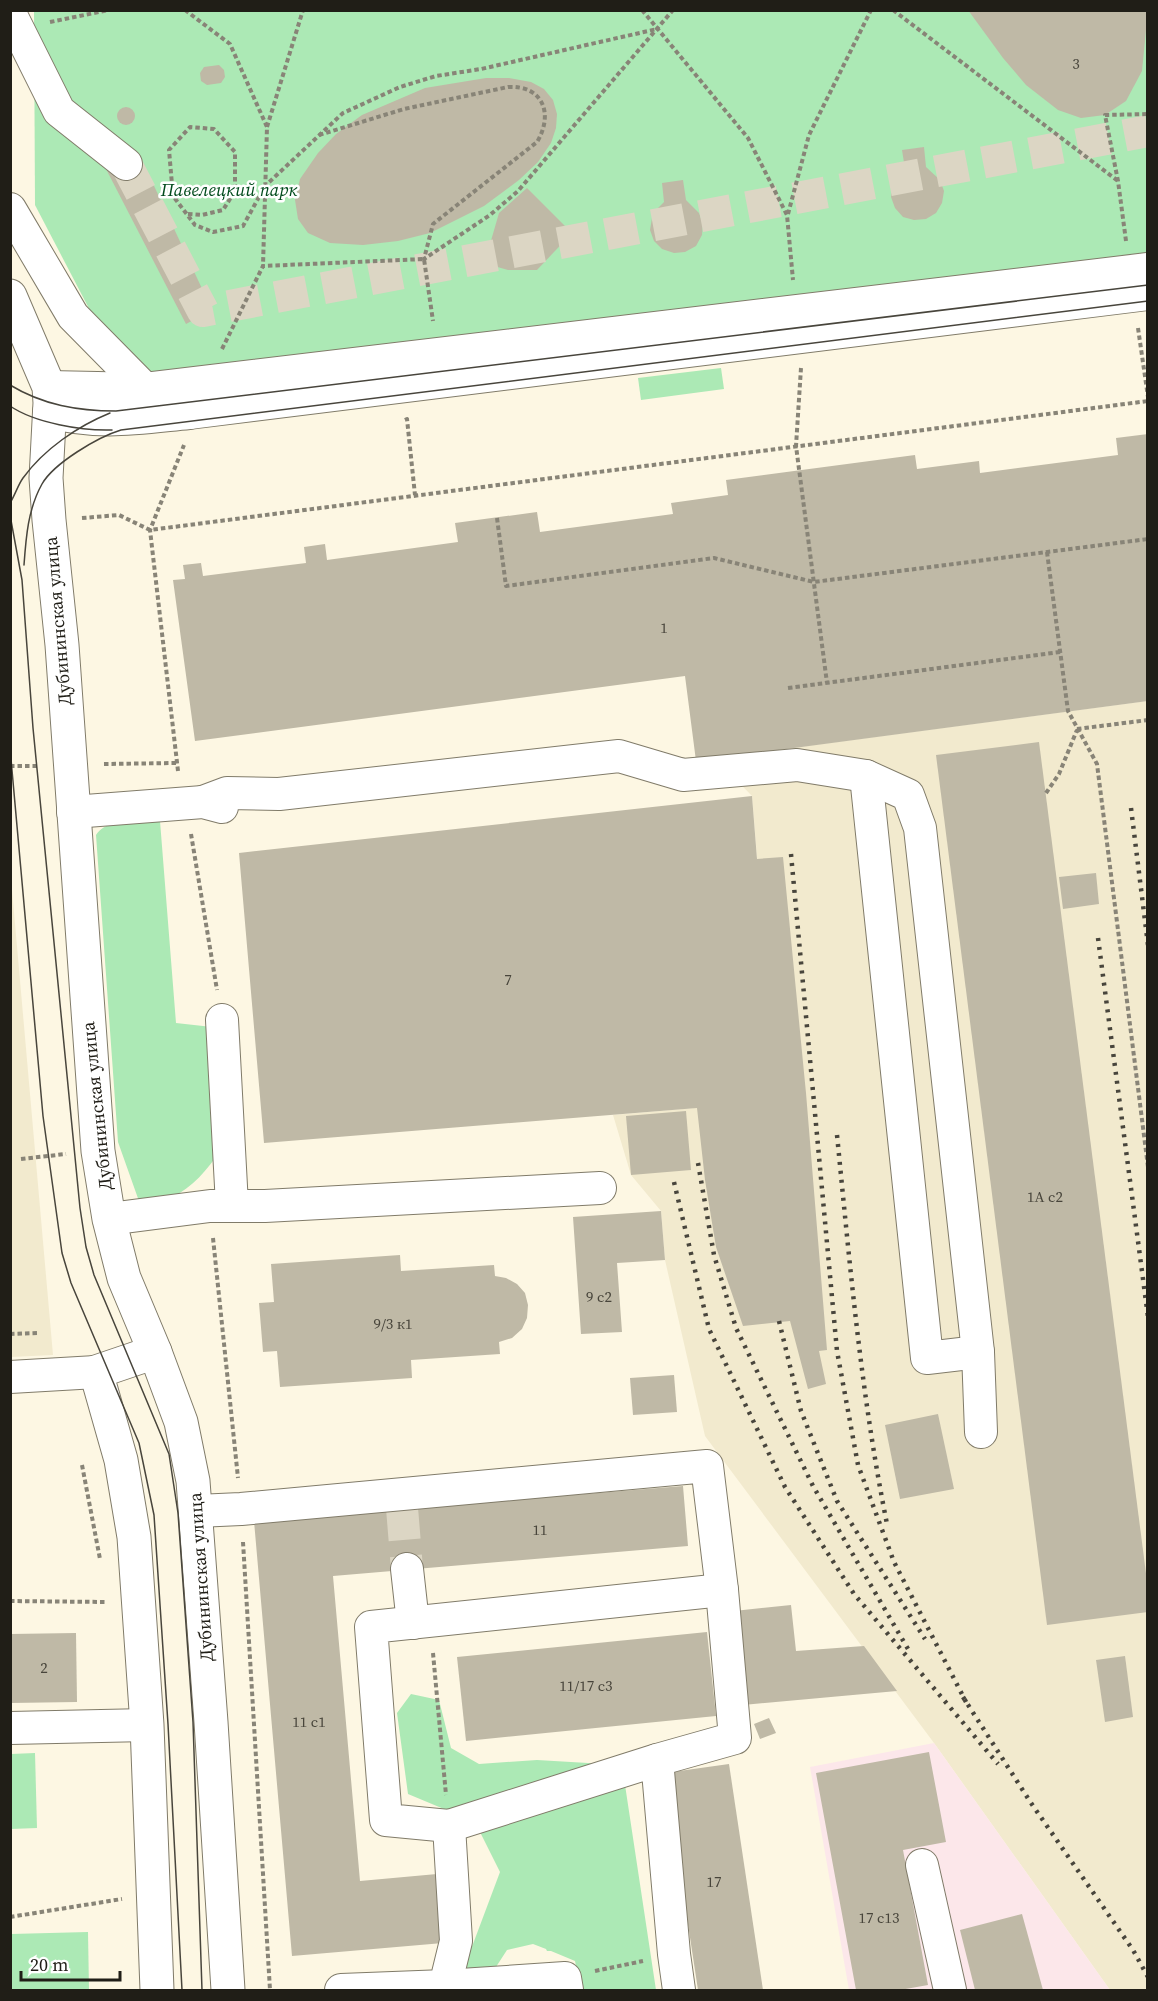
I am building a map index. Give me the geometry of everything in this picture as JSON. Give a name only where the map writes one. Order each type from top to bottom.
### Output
[{"type":"main road","points":[[10,296],[49,400]]},
{"type":"main road","name":"Дубининская улица","points":[[49,400],[46,478],[62,645],[98,1151],[109,1219],[124,1278],[155,1352],[188,1452],[197,1511],[228,1990]]},
{"type":"main road","points":[[155,1352],[96,1372],[119,1449],[134,1537],[147,1725],[157,1990]]},
{"type":"street","points":[[11,12],[58,111],[126,164]]},
{"type":"street","points":[[10,208],[73,316],[145,389],[189,413]]},
{"type":"street","points":[[49,400],[76,419],[117,421],[189,413],[798,324],[1148,269]]},
{"type":"street","points":[[49,400],[798,324],[1148,294]]},
{"type":"street","points":[[73,812],[203,802],[228,808],[279,794],[619,756],[683,776],[797,765],[866,776],[908,795],[920,828],[978,1352],[981,1432]]},
{"type":"street","points":[[866,776],[927,1358],[978,1352]]},
{"type":"street","points":[[221,1205],[222,1020]]},
{"type":"street","points":[[109,1219],[221,1205],[265,1206],[600,1188]]},
{"type":"street","points":[[10,1377],[96,1372]]},
{"type":"street","points":[[197,1511],[402,1501],[707,1467],[722,1590],[735,1738],[657,1760],[448,1826],[386,1820],[371,1627],[722,1590]]},
{"type":"street","points":[[407,1569],[413,1623]]},
{"type":"street","points":[[10,1728],[147,1725]]},
{"type":"street","points":[[657,1760],[679,1990]]},
{"type":"street","points":[[444,1986],[456,1941],[448,1826]]},
{"type":"street","points":[[922,1865],[950,1990]]},
{"type":"street","points":[[340,1990],[566,1984]]},
{"type":"path","points":[[43,24],[109,10]]},
{"type":"path","points":[[185,10],[230,44],[267,127]]},
{"type":"path","points":[[263,266],[267,127],[303,10]]},
{"type":"path","points":[[642,10],[747,138],[788,215]]},
{"type":"path","points":[[320,135],[404,109],[508,87],[519,86],[537,96],[543,104],[545,113],[542,133],[537,142],[433,224],[424,259],[490,215],[518,191],[673,10]]},
{"type":"path","points":[[827,683],[796,446],[801,365],[788,215],[809,135],[871,10]]},
{"type":"path","points":[[893,10],[1118,182]]},
{"type":"path","points":[[188,214],[202,215],[223,210],[235,191],[235,152],[214,129],[190,127],[169,150],[173,196],[195,225],[213,232],[243,226],[265,186],[343,113],[400,87],[436,76],[481,69],[658,29]]},
{"type":"path","points":[[1123,215],[1105,115],[1148,114]]},
{"type":"path","points":[[82,518],[119,515],[150,530],[1148,399],[1137,324]]},
{"type":"path","points":[[399,420],[407,420],[415,495]]},
{"type":"path","points":[[496,518],[506,586],[714,558],[814,582],[1148,539]]},
{"type":"path","points":[[1047,552],[1068,711],[1097,764],[1148,1167]]},
{"type":"path","points":[[788,688],[1060,652]]},
{"type":"path","points":[[1077,729],[1148,720]]},
{"type":"path","points":[[1046,793],[1059,774],[1077,729]]},
{"type":"path","points":[[21,1159],[72,1153]]},
{"type":"path","points":[[221,1205],[242,1509],[270,1990]]},
{"type":"path","points":[[10,1335],[39,1333]]},
{"type":"path","points":[[10,1601],[105,1602]]},
{"type":"path","points":[[444,1650],[432,1651],[448,1826]]},
{"type":"path","points":[[10,1917],[126,1899]]},
{"type":"path","points":[[566,1984],[674,1954]]},
{"type":"shaded area","points":[[1147,701],[1147,1990],[1110,1990],[934,1743],[705,1436],[665,1260],[661,1211],[631,1175],[613,1115],[777,1101],[752,796],[715,758]]},
{"type":"shaded area","points":[[10,867],[53,1355],[11,1357],[10,1357]]},
{"type":"shaded area","points":[[934,1743],[1110,1990],[849,1990],[810,1767]]},
{"type":"green space","name":"Павелецкий парк","points":[[34,11],[1147,11],[1147,275],[147,378],[96,322],[35,205]]},
{"type":"green space","points":[[721,368],[724,389],[641,400],[638,378]]},
{"type":"green space","points":[[160,821],[176,1023],[212,1027],[220,1151],[210,1165],[186,1189],[165,1200],[140,1204],[118,1142],[96,835],[102,829],[117,822]]},
{"type":"green space","points":[[411,1694],[439,1700],[451,1748],[479,1764],[537,1760],[622,1765],[656,1990],[581,1990],[575,1961],[533,1944],[507,1950],[481,1990],[449,1990],[473,1944],[500,1872],[475,1822],[408,1794],[397,1713]]},
{"type":"green space","points":[[35,1753],[37,1828],[11,1829],[11,1754]]},
{"type":"green space","points":[[88,1932],[89,1990],[11,1990],[11,1934]]},
{"type":"building","points":[[968,10],[1148,10],[1142,71],[1126,101],[1105,115],[1081,118],[1058,110],[1026,85]]},
{"type":"building","points":[[219,65],[224,70],[225,77],[221,83],[207,85],[201,81],[200,73],[204,67]]},
{"type":"building","points":[[486,78],[509,78],[531,82],[544,89],[553,100],[557,114],[556,128],[551,143],[538,162],[519,180],[484,206],[430,233],[398,241],[363,245],[330,243],[308,233],[298,219],[295,200],[300,179],[318,153],[336,134],[362,115],[425,88]]},
{"type":"building","points":[[122,107],[130,107],[135,112],[133,123],[122,125],[117,120],[117,112]]},
{"type":"building","points":[[924,147],[926,167],[940,180],[944,191],[942,203],[936,213],[926,219],[914,220],[903,217],[895,208],[891,197],[892,185],[905,169],[902,150]]},
{"type":"building","points":[[141,158],[212,310],[186,324],[106,169]]},
{"type":"building","points":[[683,180],[686,200],[699,213],[703,224],[702,235],[696,246],[685,252],[674,253],[662,249],[654,241],[650,230],[652,218],[664,202],[662,183]]},
{"type":"building","points":[[527,188],[572,233],[537,270],[508,270],[494,266],[488,251],[499,213]]},
{"type":"building","points":[[1148,434],[1148,701],[696,761],[685,676],[195,741],[173,580],[185,579],[183,565],[201,563],[203,576],[306,563],[304,547],[325,544],[327,560],[458,542],[455,523],[537,512],[540,532],[673,514],[671,503],[728,495],[726,480],[915,455],[917,469],[979,461],[980,473],[1118,455],[1116,438]]},
{"type":"building","points":[[1039,742],[1148,1589],[1148,1612],[1047,1625],[936,755]]},
{"type":"building","points":[[752,796],[757,859],[783,857],[806,1093],[827,1350],[819,1351],[826,1384],[808,1389],[790,1321],[743,1326],[716,1247],[705,1180],[697,1108],[264,1143],[239,853]]},
{"type":"building","points":[[1096,873],[1099,904],[1063,909],[1059,877]]},
{"type":"building","points":[[686,1111],[691,1170],[631,1175],[626,1116]]},
{"type":"building","points":[[661,1211],[665,1260],[617,1263],[622,1332],[581,1334],[573,1217]]},
{"type":"building","points":[[400,1255],[401,1271],[494,1265],[495,1276],[506,1278],[517,1284],[525,1293],[528,1305],[527,1318],[522,1329],[512,1338],[499,1342],[500,1354],[411,1360],[412,1378],[280,1387],[277,1351],[263,1352],[259,1303],[274,1302],[271,1264]]},
{"type":"building","points":[[674,1375],[677,1412],[633,1415],[630,1378]]},
{"type":"building","points":[[938,1414],[954,1489],[900,1499],[885,1425]]},
{"type":"building","points":[[683,1486],[688,1546],[333,1576],[360,1881],[437,1874],[443,1943],[292,1956],[254,1521]]},
{"type":"building","points":[[791,1605],[796,1651],[864,1646],[897,1691],[743,1705],[734,1611]]},
{"type":"building","points":[[707,1632],[716,1716],[466,1741],[457,1657]]},
{"type":"building","points":[[76,1633],[77,1702],[10,1703],[10,1634]]},
{"type":"building","points":[[1125,1656],[1133,1717],[1105,1722],[1096,1660]]},
{"type":"building","points":[[769,1718],[776,1733],[760,1739],[754,1724]]},
{"type":"building","points":[[929,1752],[946,1842],[903,1850],[928,1985],[900,1990],[856,1990],[816,1773]]},
{"type":"building","points":[[729,1764],[763,1990],[698,1990],[665,1773]]},
{"type":"building","points":[[1022,1914],[1043,1990],[975,1990],[960,1930]]},
{"type":"tunnel","points":[[126,164],[203,311],[1148,131]]},
{"type":"tunnel","points":[[402,1508],[407,1569]]},
{"type":"tram line","points":[[10,385],[35,398],[61,406],[116,411],[1148,285]]},
{"type":"tram line","points":[[24,565],[31,513],[42,484],[56,468],[77,452],[121,430],[1148,301]]},
{"type":"tram line","points":[[10,406],[32,417],[59,425],[112,430]]},
{"type":"tram line","points":[[10,503],[23,478],[41,457],[74,432],[110,413]]},
{"type":"tram line","points":[[10,515],[22,580],[33,728],[80,1208],[86,1247],[94,1275],[169,1454],[178,1513],[193,1722],[202,1990]]},
{"type":"tram line","points":[[10,748],[43,1116],[62,1253],[71,1283],[139,1443],[154,1515],[182,1990]]},
{"type":"railway","points":[[1131,808],[1148,945]]},
{"type":"railway","points":[[791,854],[837,1351],[858,1465],[894,1562],[966,1702]]},
{"type":"railway","points":[[1098,938],[1148,1317]]},
{"type":"railway","points":[[837,1135],[863,1379],[887,1524]]},
{"type":"railway","points":[[698,1163],[714,1255],[736,1328],[813,1486],[908,1649]]},
{"type":"railway","points":[[674,1182],[709,1329],[785,1487],[854,1594],[998,1764]]},
{"type":"railway","points":[[779,1321],[801,1411],[837,1501],[925,1639]]},
{"type":"railway","points":[[963,1697],[1031,1803],[1133,1950],[1148,1977]]}]
